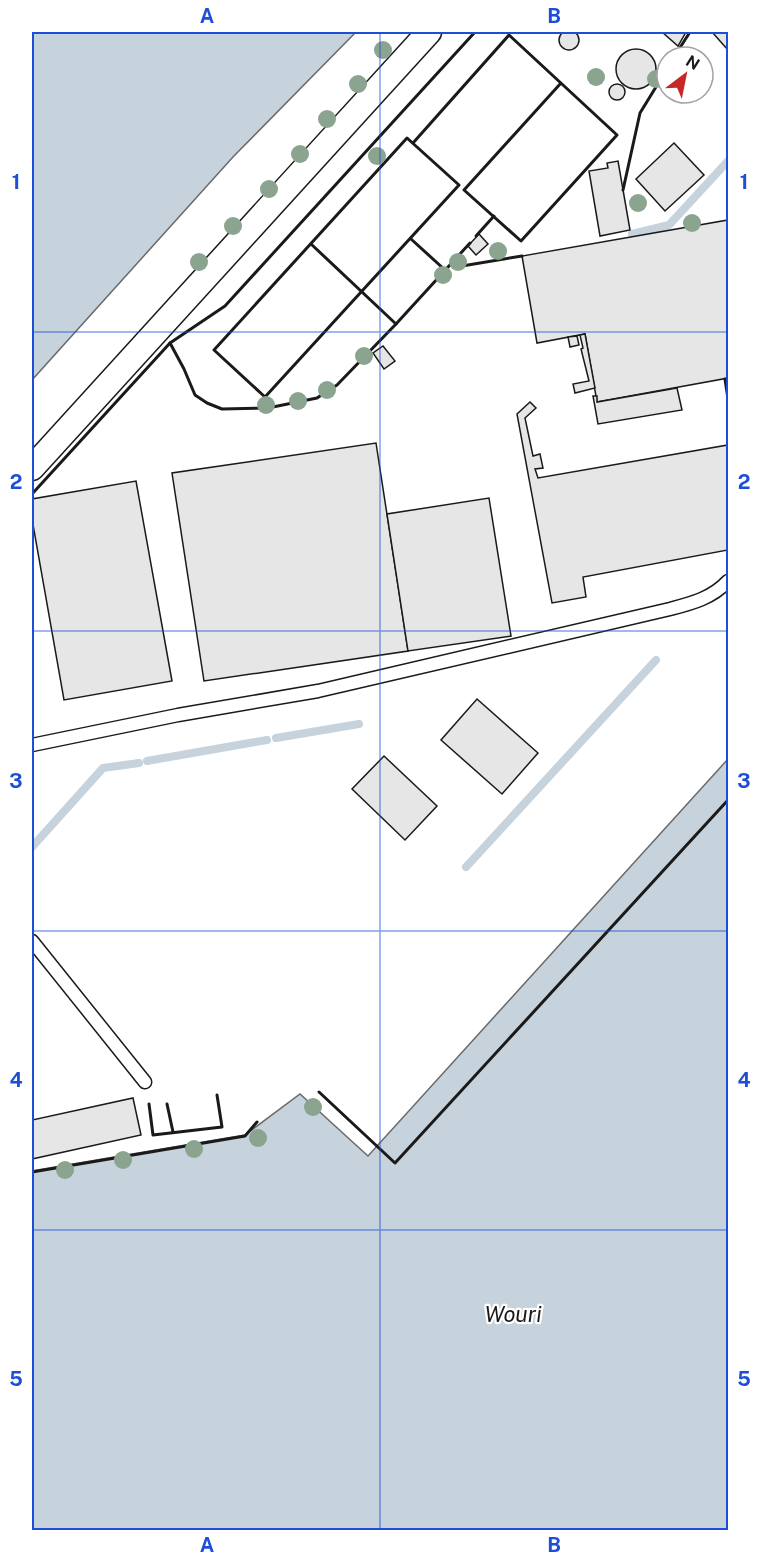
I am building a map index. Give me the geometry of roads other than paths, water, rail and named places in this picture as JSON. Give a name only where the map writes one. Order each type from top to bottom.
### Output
[{"type":"street","points":[[32,468],[429,32]]},
{"type":"lane","points":[[32,745],[178,715],[318,691],[699,602],[718,592],[729,581]]},
{"type":"lane","points":[[32,941],[145,1082]]},
{"type":"water","points":[[32,32],[356,32],[233,157],[32,380]]},
{"type":"water","name":"Wouri","points":[[728,759],[728,1530],[32,1530],[32,1171],[245,1135],[300,1094],[368,1156]]},
{"type":"waterway","points":[[632,234],[669,225],[728,161]]},
{"type":"waterway","points":[[466,867],[656,660]]},
{"type":"waterway","points":[[276,738],[359,724]]},
{"type":"waterway","points":[[147,761],[267,740]]},
{"type":"waterway","points":[[32,847],[103,768],[139,763]]}]
